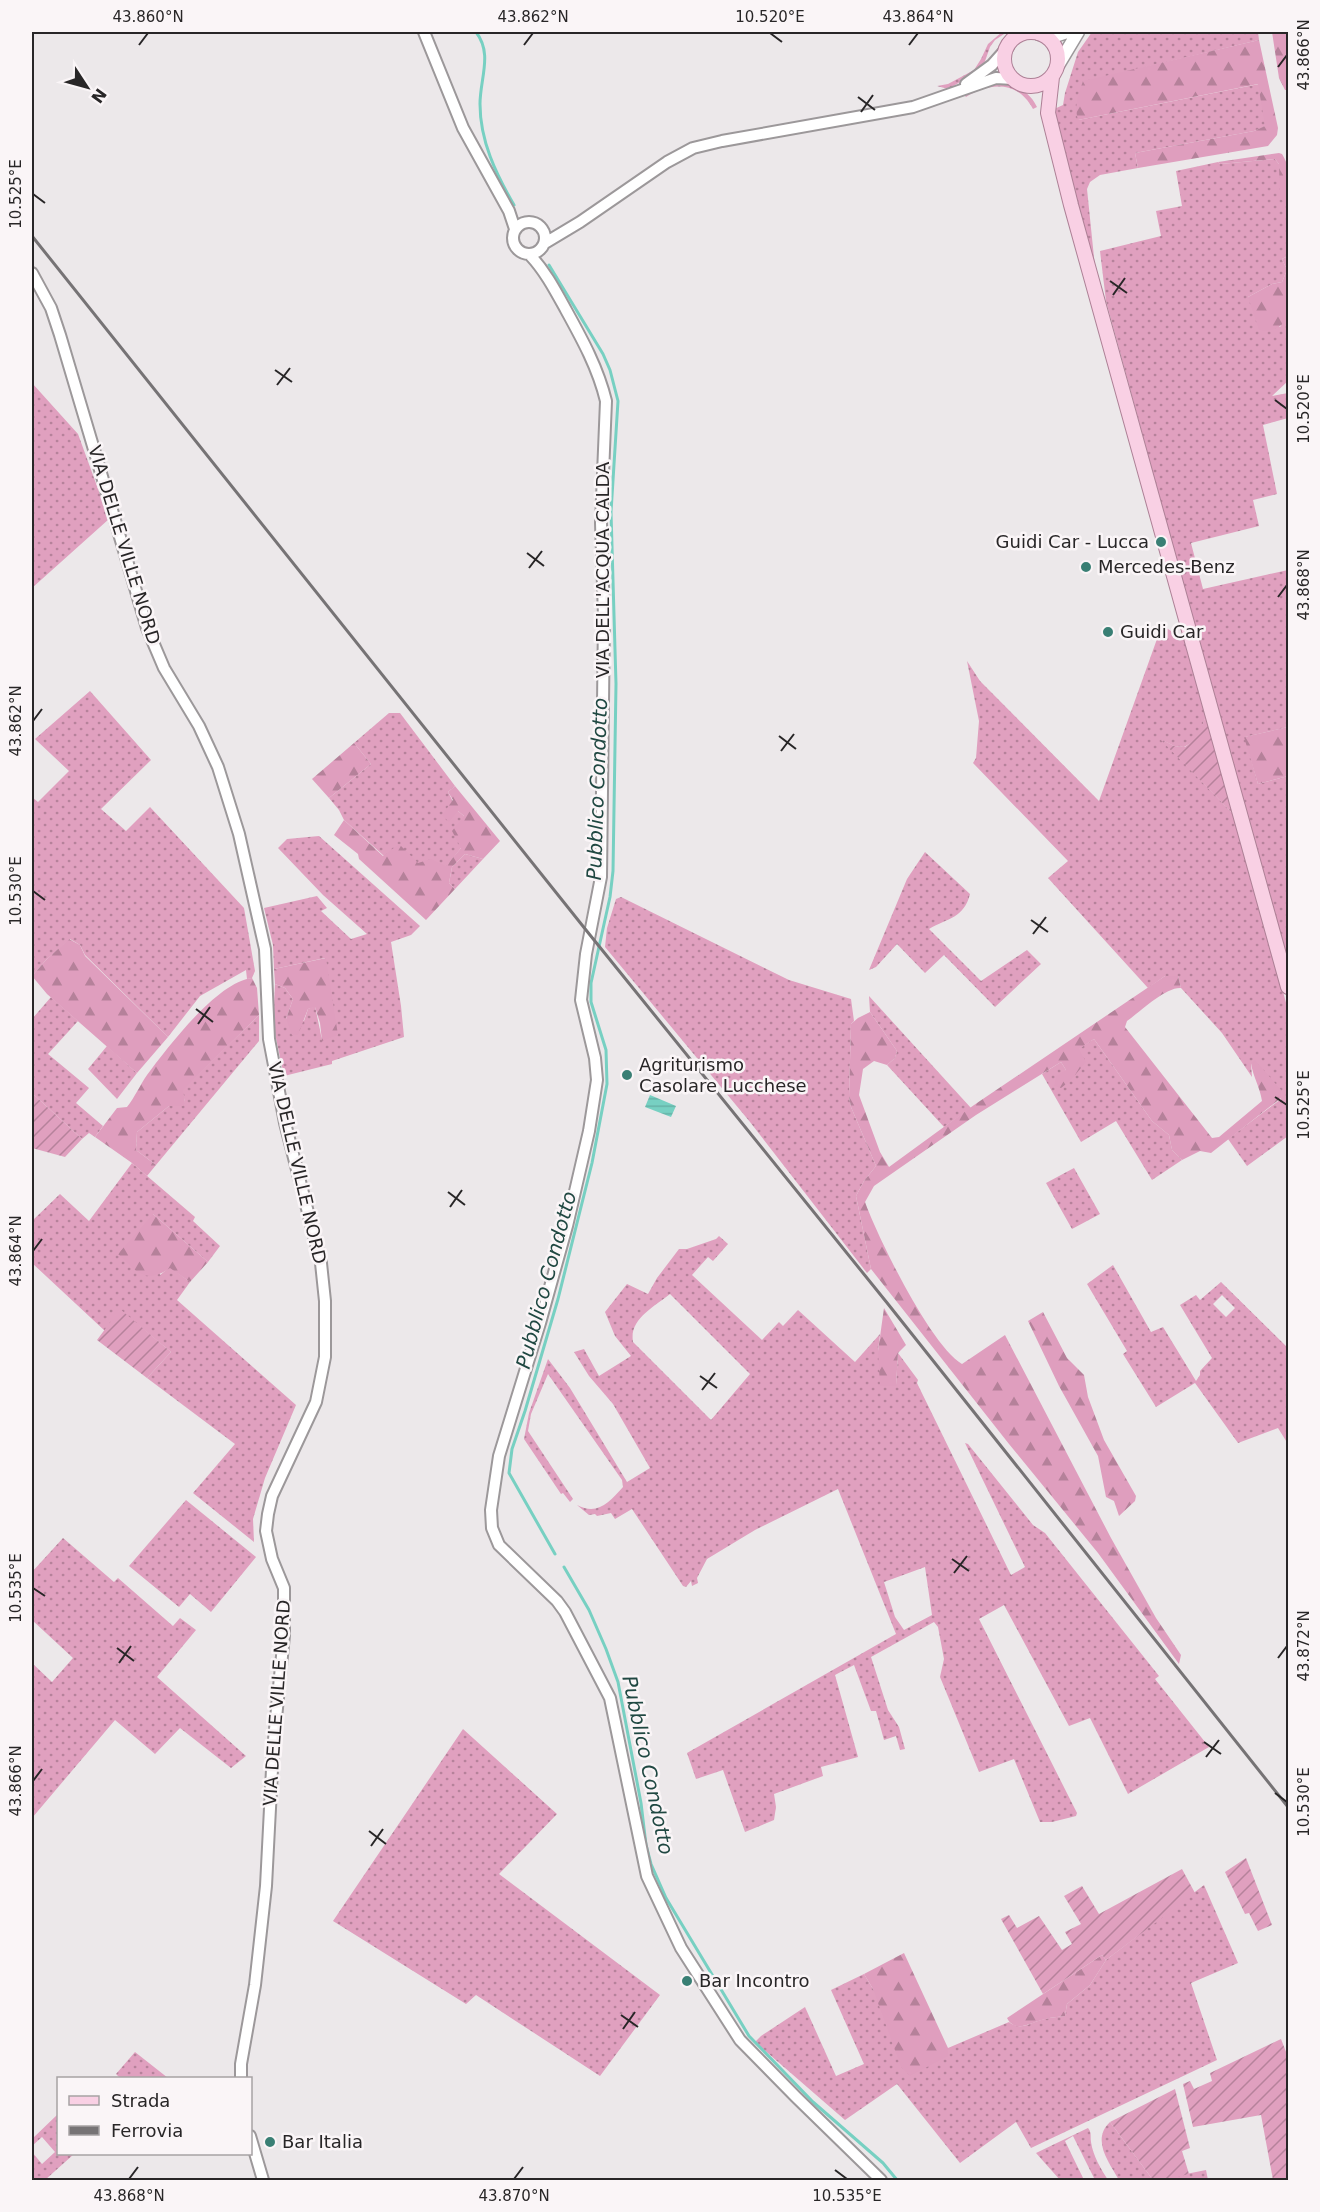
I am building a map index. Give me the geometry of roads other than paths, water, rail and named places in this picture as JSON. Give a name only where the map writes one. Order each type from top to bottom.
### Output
[{"type":"main road","points":[[1051,126],[1037,98],[1018,82],[1005,63],[1011,41],[1020,35],[1037,33],[1058,35],[1067,32]]},
{"type":"main road","points":[[1018,82],[1038,85],[1054,72],[1078,32]]},
{"type":"main road","points":[[1037,33],[1051,41],[1057,53],[1048,101],[1051,126],[1073,213],[1288,987]]},
{"type":"street","points":[[424,32],[463,128],[509,211],[515,229],[512,239],[514,246],[520,252],[530,255],[667,162],[693,148],[913,107],[996,78],[1018,82]]},
{"type":"street","points":[[951,93],[992,65],[1011,41]]},
{"type":"street","points":[[509,211],[528,222]]},
{"type":"street","points":[[515,229],[523,223],[536,223],[542,228],[546,238],[544,244]]},
{"type":"street","points":[[542,228],[564,231]]},
{"type":"street","name":"VIA DELL'ACQUA CALDA","points":[[544,244],[544,270]]},
{"type":"street","name":"VIA DELL'ACQUA CALDA","points":[[530,255],[544,270],[585,343],[602,382],[606,400],[601,523],[604,617],[601,877],[585,954],[581,993],[595,1058],[597,1080],[589,1131],[558,1261],[499,1456],[491,1510],[492,1528],[499,1545],[565,1612],[610,1698],[647,1876],[681,1948],[740,2040],[881,2181]]},
{"type":"street","name":"VIA DELLE VILLE NORD","points":[[32,273],[51,308],[60,335],[147,628],[164,669],[199,726],[218,767],[239,834],[265,948],[271,1050],[285,1123],[321,1263],[325,1320],[325,1357],[322,1379],[316,1402],[273,1496],[266,1531],[272,1559],[285,1588],[284,1635],[273,1750],[266,1887],[255,1985],[241,2064],[241,2077]]},
{"type":"street","points":[[252,2143],[263,2181]]},
{"type":"waterway","name":"Pubblico Condotto","points":[[476,32],[481,40],[485,58],[480,104],[483,131],[495,169],[514,205]]},
{"type":"waterway","name":"Pubblico Condotto","points":[[549,265],[603,354],[610,370],[618,401],[611,512],[616,684],[613,871],[610,897],[591,983],[591,1002],[606,1050],[607,1084],[592,1163],[558,1299],[512,1449],[509,1473],[555,1554]]},
{"type":"waterway","name":"Pubblico Condotto","points":[[564,1567],[589,1610],[618,1682],[641,1803],[646,1845],[651,1864],[666,1898],[749,2036],[813,2102],[883,2163],[897,2180]]},
{"type":"railway","points":[[32,236],[1288,1807]]},
{"type":"place","name":"Guidi Car - Lucca","points":[[1161,542]]},
{"type":"place","name":"Mercedes-Benz","points":[[1086,567]]},
{"type":"place","name":"Guidi Car","points":[[1108,632]]},
{"type":"place","name":"Agriturismo Casolare Lucchese","points":[[627,1075]]},
{"type":"place","name":"Bar Incontro","points":[[687,1981]]},
{"type":"place","name":"Bar Italia","points":[[270,2142]]}]
